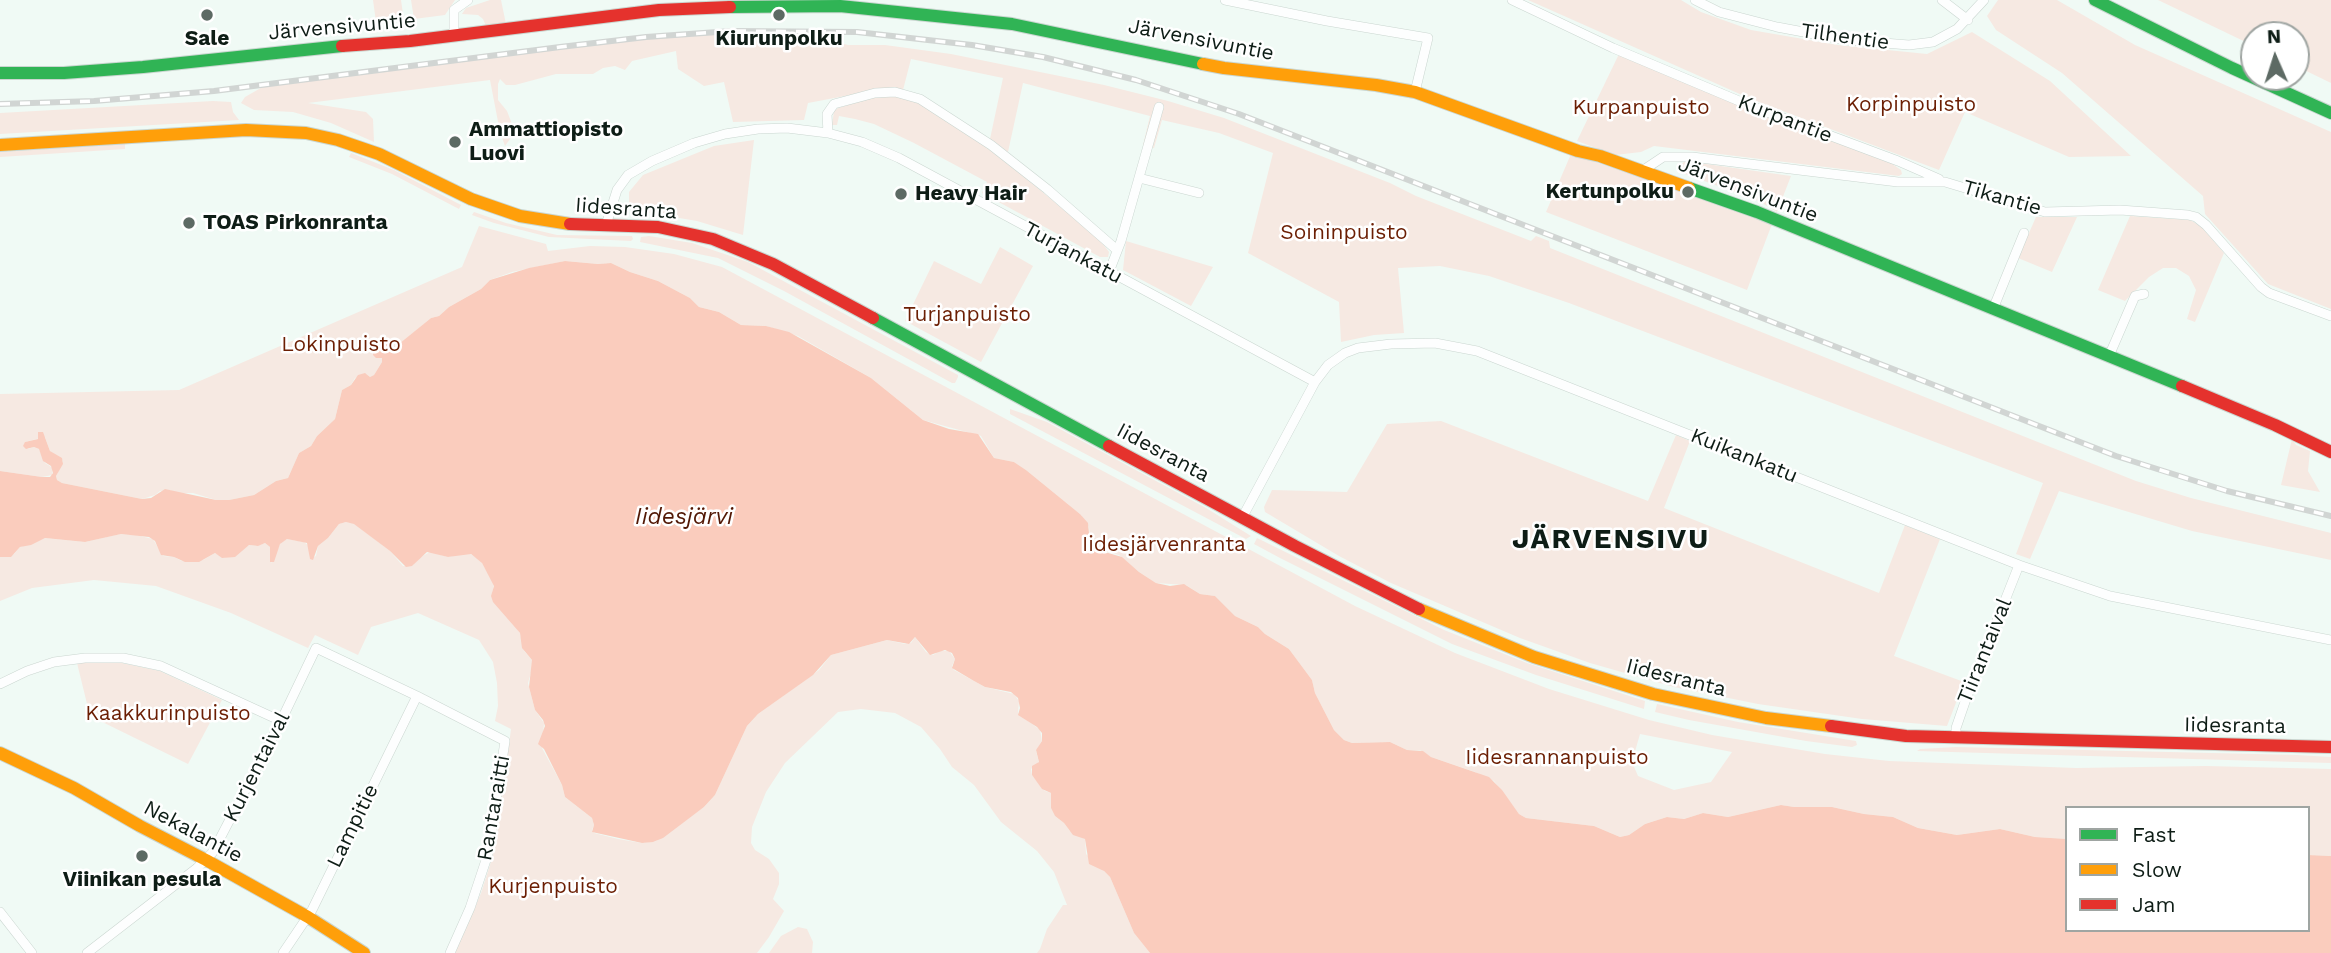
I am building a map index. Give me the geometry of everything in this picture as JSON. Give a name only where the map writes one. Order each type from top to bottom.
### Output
[{"type":"main road","points":[[2095,0],[2232,68],[2331,113]]},
{"type":"main road","name":"Järvensivuntie","points":[[0,73],[85,72],[454,36],[659,10],[840,6],[988,20],[1224,68],[1347,81],[1415,92],[1757,212],[2275,425],[2331,452]]},
{"type":"main road","name":"Iidesranta","points":[[0,145],[246,130],[296,132],[338,140],[379,154],[471,199],[512,214],[564,224],[657,227],[722,242],[752,254],[1242,518],[1425,612],[1534,657],[1653,694],[1766,718],[1862,732],[1956,738],[2331,747]]},
{"type":"main road","name":"Nekalantie","points":[[0,754],[74,788],[206,860],[308,917],[364,953]]},
{"type":"street","points":[[454,36],[454,12],[468,0]]},
{"type":"street","points":[[1225,0],[1428,38],[1415,92]]},
{"type":"street","name":"Kurpantie","points":[[1512,0],[1613,48],[1751,106],[1898,161],[1945,182]]},
{"type":"street","name":"Tilhentie","points":[[1695,0],[1719,12],[1760,24],[1846,40],[1909,45],[1933,42],[1957,29],[1984,0]]},
{"type":"street","points":[[1942,0],[1968,20]]},
{"type":"street","name":"Turjankatu","points":[[828,133],[827,114],[834,104],[874,93],[895,92],[920,99],[991,145],[1117,250]]},
{"type":"street","points":[[1109,272],[1159,107]]},
{"type":"street","name":"Turjankatu","points":[[606,225],[617,190],[628,175],[641,166],[694,143],[725,134],[758,129],[787,128],[828,133],[862,142],[898,158],[1315,382]]},
{"type":"street","name":"Tikantie","points":[[1642,170],[1656,160],[1671,156],[1898,182],[1945,182],[2039,211],[2130,211],[2196,217],[2269,293],[2331,316]]},
{"type":"street","points":[[1139,178],[1199,193]]},
{"type":"street","points":[[1993,309],[2024,233]]},
{"type":"street","points":[[2109,356],[2136,296],[2144,294]]},
{"type":"street","name":"Kuikankatu","points":[[1242,518],[1315,382],[1328,365],[1358,348],[1435,343],[1477,351],[2019,565],[2110,596],[2331,640]]},
{"type":"street","name":"Tiirantaival","points":[[1956,738],[1958,720],[2019,565]]},
{"type":"street","name":"Rantaraitti","points":[[316,648],[505,741],[488,854],[470,908],[450,953]]},
{"type":"street","name":"Kurjentaival","points":[[87,953],[213,852],[282,722],[316,648]]},
{"type":"street","points":[[0,684],[54,662],[85,658],[132,659],[172,670],[282,722]]},
{"type":"street","name":"Lampitie","points":[[283,953],[308,917],[417,696]]},
{"type":"street","points":[[0,912],[32,953]]},
{"type":"green space","points":[[373,0],[401,0],[404,21],[376,22]]},
{"type":"green space","points":[[411,0],[455,0],[445,15],[414,19]]},
{"type":"green space","points":[[490,0],[501,0],[506,24],[486,26],[478,15],[462,14],[466,8]]},
{"type":"green space","name":"Korpinpuisto","points":[[1528,0],[1681,0],[1701,12],[1751,30],[1838,45],[1927,54],[1972,32],[2050,81],[2131,156],[2069,157],[1965,112],[1939,170],[1751,99]]},
{"type":"green space","points":[[1998,0],[2057,0],[2135,45],[2331,132],[2331,309],[2268,284],[2205,214],[2203,196],[2062,73],[1996,30],[1987,16]]},
{"type":"green space","points":[[2158,0],[2331,0],[2331,83],[2310,73],[2310,21],[2240,21],[2240,39]]},
{"type":"green space","name":"Soininpuisto","points":[[728,31],[729,40],[811,36],[848,45],[885,45],[951,54],[1104,85],[1224,118],[1531,241],[1536,236],[1549,241],[1550,248],[2136,481],[2191,498],[2331,533],[2331,560],[2192,531],[2059,491],[2030,559],[2016,554],[2043,483],[1569,303],[1489,276],[1440,266],[1398,268],[1404,333],[1374,335],[1341,342],[1339,302],[1248,253],[1273,153],[1219,133],[1162,120],[1154,148],[1143,145],[1150,116],[1023,83],[1008,152],[990,139],[1003,78],[911,59],[903,90],[877,90],[808,103],[804,120],[733,122],[724,82],[704,86],[678,69],[676,51],[632,61],[625,70],[615,66],[603,68],[593,74],[556,74],[515,85],[506,85],[500,79],[498,100],[507,111],[515,132],[505,146],[490,80],[308,103],[366,112],[373,119],[374,142],[331,123],[293,112],[254,110],[241,103],[245,97],[266,85],[624,40]]},
{"type":"green space","name":"Kurpanpuisto","points":[[1619,54],[1888,161],[1901,170],[1902,174],[1899,176],[1654,146],[1641,152],[1615,155],[1577,141]]},
{"type":"green space","points":[[894,95],[920,101],[990,148],[1100,240],[1109,252],[1108,257],[1100,257],[982,193],[987,182],[914,143],[874,124],[855,119],[839,116],[837,125],[832,125],[834,111],[838,108],[875,96]]},
{"type":"green space","points":[[231,102],[233,112],[239,120],[0,134],[0,113]]},
{"type":"green space","points":[[754,140],[743,235],[697,221],[637,211],[629,204],[629,192],[643,175],[714,146]]},
{"type":"green space","points":[[125,144],[125,149],[0,157],[0,152]]},
{"type":"green space","points":[[351,153],[394,170],[461,205],[459,209],[392,174],[349,157]]},
{"type":"green space","points":[[1571,154],[1772,224],[1747,290],[1546,212]]},
{"type":"green space","points":[[1685,161],[1791,176],[1777,212],[1759,201],[1685,174],[1678,167]]},
{"type":"green space","points":[[474,212],[557,235],[632,236],[633,239],[549,237],[494,223],[472,215]]},
{"type":"green space","points":[[2130,216],[2190,220],[2201,226],[2224,253],[2195,322],[2187,319],[2196,290],[2189,276],[2176,268],[2163,268],[2149,277],[2125,301],[2098,290]]},
{"type":"green space","points":[[2036,217],[2077,217],[2052,272],[2018,258]]},
{"type":"green space","points":[[479,226],[546,244],[548,251],[590,246],[625,247],[674,254],[722,267],[1355,606],[1455,653],[1549,689],[1649,720],[1712,735],[1825,754],[1889,761],[2076,768],[2206,766],[2331,769],[2331,856],[2310,855],[2310,806],[2065,806],[2065,839],[2035,837],[2000,829],[1957,835],[1918,828],[1893,817],[1832,807],[1781,805],[1728,817],[1703,813],[1684,819],[1667,817],[1645,824],[1629,835],[1620,837],[1594,826],[1526,818],[1519,814],[1494,781],[1475,772],[1431,757],[1420,750],[1407,750],[1390,742],[1352,743],[1344,740],[1334,730],[1315,693],[1312,680],[1289,649],[1258,627],[1235,616],[1215,596],[1200,594],[1186,585],[1156,583],[1119,555],[1099,550],[1090,543],[1089,527],[1080,514],[1014,462],[994,458],[981,436],[923,420],[871,378],[798,336],[766,326],[741,325],[719,312],[699,307],[690,298],[658,281],[611,263],[565,261],[512,272],[490,280],[481,289],[449,307],[439,316],[431,318],[396,347],[391,348],[385,338],[382,338],[379,340],[376,358],[382,358],[382,362],[374,375],[370,377],[366,374],[355,378],[351,385],[342,390],[335,419],[317,436],[311,446],[299,453],[288,478],[276,481],[254,495],[216,500],[170,490],[160,491],[142,499],[62,483],[56,476],[63,461],[50,451],[45,437],[25,442],[28,449],[39,449],[45,463],[53,468],[52,475],[42,477],[0,471],[0,394],[179,390],[462,267]],"holes":[[[1640,734],[1732,752],[1711,782],[1674,790],[1638,776],[1632,762]]]},
{"type":"green space","points":[[641,237],[692,243],[748,262],[958,377],[955,383],[952,383],[718,258],[640,242]]},
{"type":"green space","points":[[1126,241],[1213,267],[1191,306],[1123,270]]},
{"type":"green space","name":"Turjanpuisto","points":[[1000,247],[1033,266],[981,362],[905,321],[934,261],[981,284]]},
{"type":"green space","points":[[1010,409],[1047,422],[1206,508],[1251,536],[1246,539],[1010,414]]},
{"type":"green space","points":[[1441,421],[1648,501],[1676,435],[1690,441],[1664,508],[1879,593],[1905,525],[1940,539],[1894,656],[1964,682],[1947,726],[1862,719],[1758,704],[1674,687],[1590,663],[1520,638],[1391,583],[1265,512],[1264,507],[1272,490],[1347,492],[1387,424]]},
{"type":"green space","points":[[2292,439],[2296,445],[2310,451],[2308,471],[2320,492],[2281,485]]},
{"type":"green space","name":"Kurjenpuisto","points":[[354,523],[390,551],[403,566],[412,566],[430,552],[448,557],[469,553],[481,561],[494,584],[492,594],[520,633],[524,651],[532,660],[528,683],[535,710],[544,723],[542,748],[562,785],[565,797],[592,818],[594,833],[618,839],[642,843],[656,841],[704,807],[715,795],[747,726],[758,714],[819,670],[831,655],[887,640],[911,643],[915,637],[926,652],[933,655],[940,651],[949,651],[955,659],[952,666],[954,670],[985,687],[1014,694],[1019,701],[1018,713],[1040,730],[1042,741],[1036,751],[1039,762],[1031,769],[1032,775],[1045,791],[1051,793],[1051,808],[1055,816],[1070,831],[1085,839],[1086,854],[1110,877],[1134,933],[1150,953],[1037,953],[1047,929],[1063,905],[1067,905],[1054,872],[1037,851],[1001,822],[974,785],[952,767],[921,727],[895,713],[861,709],[838,712],[785,763],[766,792],[752,827],[751,843],[755,850],[769,859],[779,873],[779,884],[773,899],[784,911],[757,953],[455,953],[490,865],[498,828],[511,729],[495,721],[498,706],[493,662],[479,640],[418,613],[371,627],[358,655],[315,635],[308,648],[231,613],[156,586],[94,580],[32,588],[0,601],[0,557],[14,554],[20,547],[45,538],[85,542],[120,534],[136,535],[153,539],[163,556],[182,561],[203,560],[215,553],[224,558],[249,545],[265,543],[270,547],[271,563],[281,542],[287,539],[304,542],[309,546],[310,559],[316,556],[318,546],[339,524]]},
{"type":"green space","points":[[1257,538],[1444,630],[1527,663],[1645,701],[1644,709],[1536,675],[1452,644],[1254,544]]},
{"type":"green space","name":"Kaakkurinpuisto","points":[[77,663],[122,663],[160,671],[222,700],[188,764],[90,716]]},
{"type":"green space","points":[[1657,704],[1738,722],[1856,741],[1857,745],[1852,747],[1806,741],[1689,720],[1655,712]]},
{"type":"green space","points":[[1956,747],[2297,755],[2331,757],[2331,763],[1917,751]]},
{"type":"green space","points":[[798,927],[807,929],[813,942],[812,953],[769,953],[781,936]]},
{"type":"water","name":"Iidesjärvi","points":[[565,261],[611,263],[658,281],[690,298],[699,307],[719,312],[741,325],[766,326],[789,332],[871,378],[923,420],[949,429],[978,434],[994,458],[1014,462],[1080,514],[1088,523],[1090,543],[1098,550],[1122,557],[1156,583],[1170,586],[1184,584],[1200,594],[1215,596],[1235,616],[1258,627],[1289,649],[1312,680],[1315,693],[1334,730],[1344,740],[1352,743],[1390,742],[1407,750],[1423,751],[1431,757],[1489,777],[1519,814],[1526,818],[1594,826],[1620,837],[1629,835],[1645,824],[1667,817],[1684,819],[1703,813],[1728,817],[1781,805],[1832,807],[1893,817],[1918,828],[1957,835],[2000,829],[2035,837],[2065,839],[2065,932],[2310,932],[2310,855],[2331,856],[2331,953],[1150,953],[1134,933],[1110,877],[1089,864],[1085,839],[1073,835],[1055,816],[1051,808],[1051,793],[1042,789],[1032,775],[1032,766],[1039,762],[1036,750],[1042,741],[1042,733],[1018,715],[1018,698],[1011,692],[985,687],[952,668],[955,659],[952,653],[945,650],[930,655],[915,637],[909,644],[887,640],[831,655],[813,675],[758,714],[747,726],[715,795],[704,807],[663,838],[642,843],[592,832],[592,818],[565,797],[544,749],[538,744],[545,726],[535,710],[529,687],[532,660],[522,648],[520,633],[493,602],[491,596],[494,586],[482,563],[471,554],[448,557],[427,552],[412,566],[406,567],[390,551],[354,524],[346,522],[339,524],[318,546],[313,560],[310,559],[307,543],[287,539],[280,544],[274,562],[270,562],[270,547],[265,543],[258,546],[249,545],[235,557],[222,558],[215,553],[199,562],[185,562],[161,555],[155,541],[149,537],[121,534],[85,542],[45,538],[20,547],[11,557],[0,557],[0,471],[42,477],[50,477],[53,473],[51,466],[43,461],[39,449],[26,449],[23,446],[25,442],[38,439],[38,432],[43,432],[50,451],[62,458],[63,464],[56,476],[62,483],[142,499],[151,498],[165,489],[216,500],[254,495],[276,481],[288,478],[299,453],[311,446],[317,436],[335,419],[342,390],[351,385],[358,375],[374,375],[382,362],[382,358],[373,355],[374,346],[379,340],[385,338],[390,347],[394,348],[431,318],[439,316],[449,307],[481,289],[490,280]]},
{"type":"railway","points":[[0,104],[94,101],[214,91],[646,37],[732,31],[857,32],[972,45],[1043,57],[1136,80],[1239,114],[2116,456],[2227,491],[2331,516]]},
{"type":"traffic: fast","points":[[2095,0],[2232,68],[2331,113]]},
{"type":"traffic: fast","points":[[730,7],[840,6],[1012,24],[1203,64]]},
{"type":"traffic: fast","points":[[0,73],[64,73],[143,67],[342,46]]},
{"type":"traffic: fast","points":[[1689,188],[1757,212],[2182,386]]},
{"type":"traffic: fast","points":[[873,318],[1109,446]]},
{"type":"traffic: slow","points":[[1203,64],[1415,92],[1689,188]]},
{"type":"traffic: slow","points":[[0,145],[246,130],[306,133],[338,140],[379,154],[471,199],[520,216],[570,224]]},
{"type":"traffic: slow","points":[[1419,609],[1534,657],[1653,694],[1766,718],[1831,726]]},
{"type":"traffic: slow","points":[[0,753],[74,788],[206,860],[308,917],[364,953]]},
{"type":"traffic: jam","points":[[342,46],[410,41],[659,10],[730,7]]},
{"type":"traffic: jam","points":[[570,224],[658,227],[713,239],[773,264],[873,318]]},
{"type":"traffic: jam","points":[[2182,386],[2331,452]]},
{"type":"traffic: jam","points":[[1109,446],[1419,609]]},
{"type":"traffic: jam","points":[[1831,726],[1906,736],[2331,747]]},
{"type":"place","name":"Sale","points":[[207,15]]},
{"type":"place","name":"Kiurunpolku","points":[[779,15]]},
{"type":"place","name":"Ammattiopisto Luovi","points":[[455,142]]},
{"type":"place","name":"Kertunpolku","points":[[1688,192]]},
{"type":"place","name":"Heavy Hair","points":[[901,194]]},
{"type":"place","name":"TOAS Pirkonranta","points":[[189,223]]},
{"type":"place","name":"Viinikan pesula","points":[[142,856]]},
{"type":"district","name":"JÄRVENSIVU","points":[[1611,540]]},
{"type":"park label","name":"Lokinpuisto","points":[[341,345]]},
{"type":"park label","name":"Iidesjärvenranta","points":[[1164,545]]},
{"type":"park label","name":"Iidesrannanpuisto","points":[[1557,758]]}]
